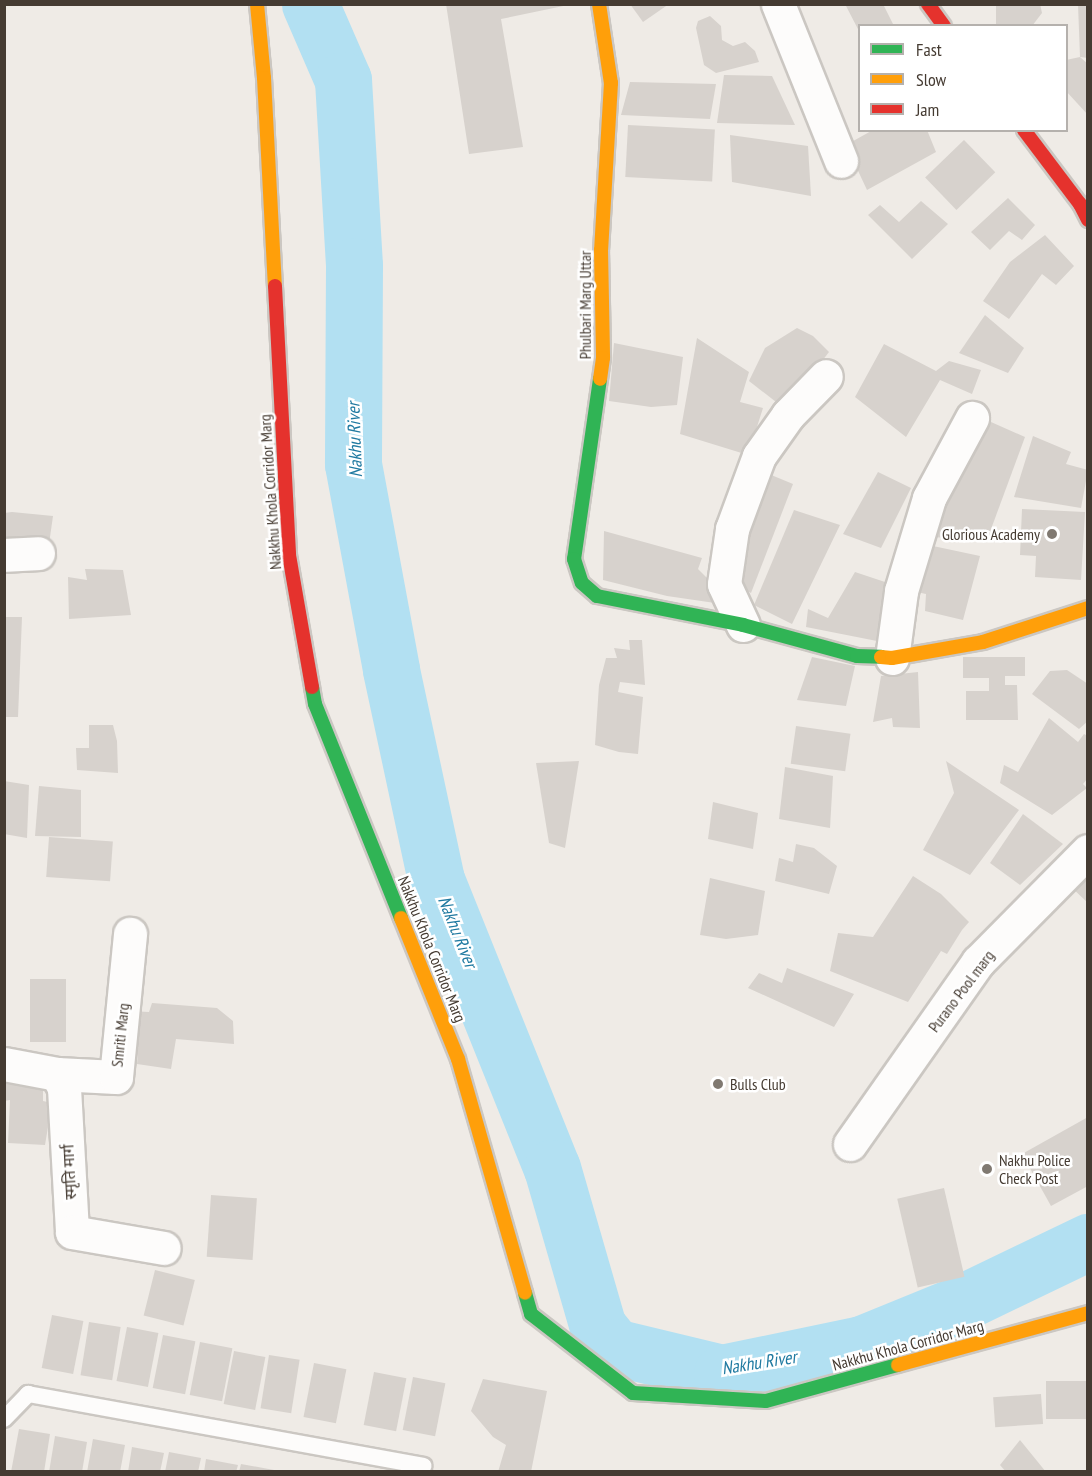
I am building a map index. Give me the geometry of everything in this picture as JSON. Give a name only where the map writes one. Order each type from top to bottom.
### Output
[{"type":"street","name":"Nakkhu Khola Corridor Marg","points":[[257,4],[264,78],[288,555],[315,704],[458,1059],[531,1314],[633,1393],[766,1401],[1088,1313]]},
{"type":"street","name":"Phulbari Marg Uttar","points":[[599,4],[611,84],[601,250],[603,358],[574,559],[582,583],[597,596],[743,625]]},
{"type":"street","points":[[778,4],[842,160]]},
{"type":"street","points":[[928,4],[943,24]]},
{"type":"street","points":[[1026,132],[1085,207]]},
{"type":"street","points":[[826,376],[788,415],[759,456],[732,529],[724,584],[743,625],[857,656],[892,658],[983,642],[1088,608]]},
{"type":"street","points":[[892,658],[901,591],[929,498],[972,418]]},
{"type":"street","points":[[4,555],[38,553]]},
{"type":"street","name":"Purano Pool marg","points":[[850,1144],[978,962],[1088,851]]},
{"type":"street","name":"Smriti Marg","points":[[57,1074],[116,1077],[130,934]]},
{"type":"street","points":[[4,1064],[57,1074]]},
{"type":"street","name":"स्मृति मार्ग","points":[[57,1074],[64,1088],[72,1232],[164,1248]]},
{"type":"lane","points":[[4,1419],[28,1394],[424,1466]]},
{"type":"building","points":[[446,4],[573,4],[501,19],[523,147],[469,154]]},
{"type":"building","points":[[630,4],[669,4],[643,22]]},
{"type":"building","points":[[845,4],[883,4],[893,24],[858,24],[858,29]]},
{"type":"building","points":[[996,4],[1040,4],[1042,13],[1034,24],[996,24]]},
{"type":"building","points":[[1078,4],[1088,4],[1088,58],[1080,57]]},
{"type":"building","points":[[710,16],[721,26],[722,40],[733,46],[745,42],[755,51],[759,62],[716,73],[704,65],[696,28],[698,21]]},
{"type":"building","points":[[1080,57],[1088,64],[1088,115],[1068,93],[1068,60]]},
{"type":"building","points":[[724,75],[772,76],[795,125],[717,123]]},
{"type":"building","points":[[630,82],[716,84],[710,119],[621,115]]},
{"type":"building","points":[[628,125],[715,130],[712,181],[625,177]]},
{"type":"building","points":[[869,132],[928,132],[936,152],[867,190],[846,145]]},
{"type":"building","points":[[730,135],[808,146],[811,196],[732,182]]},
{"type":"building","points":[[964,140],[995,172],[956,210],[925,178]]},
{"type":"building","points":[[1008,198],[1035,225],[1022,240],[1009,231],[990,250],[971,232]]},
{"type":"building","points":[[921,201],[948,224],[912,259],[868,215],[880,205],[899,222]]},
{"type":"building","points":[[1045,235],[1074,266],[1056,285],[1042,274],[1009,319],[983,301],[1010,262]]},
{"type":"building","points":[[985,315],[1024,348],[1008,373],[959,353]]},
{"type":"building","points":[[797,328],[813,336],[829,352],[785,409],[749,381],[765,348]]},
{"type":"building","points":[[697,338],[749,372],[740,402],[763,408],[748,455],[680,434]]},
{"type":"building","points":[[614,343],[683,357],[677,405],[651,407],[609,401]]},
{"type":"building","points":[[884,344],[936,371],[949,361],[981,370],[972,394],[940,380],[906,437],[855,397]]},
{"type":"building","points":[[982,418],[1025,437],[987,540],[931,537],[943,495]]},
{"type":"building","points":[[1033,436],[1071,452],[1066,464],[1088,470],[1081,508],[1014,497]]},
{"type":"building","points":[[764,472],[793,484],[751,593],[730,581]]},
{"type":"building","points":[[878,472],[911,488],[881,548],[843,534]]},
{"type":"building","name":"Glorious Academy","points":[[1022,509],[1085,512],[1081,580],[1035,577],[1036,556],[1020,555]]},
{"type":"building","points":[[794,510],[840,525],[792,624],[754,605]]},
{"type":"building","points":[[4,513],[53,516],[47,558],[4,555]]},
{"type":"building","points":[[604,531],[702,558],[698,569],[719,590],[715,603],[667,596],[603,580]]},
{"type":"building","points":[[933,546],[980,556],[963,620],[925,611],[926,594],[907,590],[914,568],[926,569]]},
{"type":"building","points":[[85,569],[123,570],[131,615],[69,619],[68,577],[87,580]]},
{"type":"building","points":[[855,572],[894,585],[882,642],[806,627],[808,609],[828,618]]},
{"type":"building","points":[[4,617],[22,617],[18,717],[4,717]]},
{"type":"building","points":[[629,640],[642,640],[645,685],[620,682],[618,692],[643,697],[638,754],[619,752],[595,745],[599,685],[606,658],[617,658],[614,648],[630,650]]},
{"type":"building","points":[[812,657],[855,666],[846,706],[797,700]]},
{"type":"building","points":[[963,657],[1025,657],[1025,676],[1005,676],[1005,685],[1017,685],[1018,720],[966,720],[966,691],[989,691],[989,678],[963,678]]},
{"type":"building","points":[[1067,670],[1088,684],[1088,721],[1079,729],[1032,694],[1050,671]]},
{"type":"building","points":[[918,672],[920,728],[893,727],[892,718],[873,722],[881,676]]},
{"type":"building","points":[[1049,718],[1078,742],[1084,734],[1088,736],[1088,778],[1083,784],[1087,788],[1052,815],[1000,783],[1004,765],[1018,772]]},
{"type":"building","points":[[89,725],[113,725],[117,741],[118,773],[77,770],[76,748],[89,748]]},
{"type":"building","points":[[796,726],[850,734],[845,771],[791,764]]},
{"type":"building","points":[[579,761],[565,848],[549,843],[536,763]]},
{"type":"building","points":[[946,761],[1019,810],[970,875],[923,850],[954,793]]},
{"type":"building","points":[[785,767],[833,776],[830,828],[779,819]]},
{"type":"building","points":[[4,781],[29,785],[27,838],[4,834]]},
{"type":"building","points":[[39,786],[81,790],[81,837],[35,836]]},
{"type":"building","points":[[713,802],[758,813],[753,849],[708,839]]},
{"type":"building","points":[[1023,814],[1063,844],[1020,885],[990,863]]},
{"type":"building","points":[[49,837],[113,841],[110,881],[46,877]]},
{"type":"building","points":[[796,844],[814,848],[837,866],[829,894],[775,881],[779,858],[793,862]]},
{"type":"building","points":[[1088,869],[1088,903],[1070,886]]},
{"type":"building","points":[[913,876],[941,894],[969,922],[947,954],[941,951],[908,1002],[830,971],[838,933],[873,937]]},
{"type":"building","points":[[710,878],[765,891],[758,935],[726,939],[700,935]]},
{"type":"building","points":[[787,968],[854,994],[834,1027],[748,988],[759,973],[782,983]]},
{"type":"building","points":[[30,979],[66,979],[66,1042],[30,1042]]},
{"type":"building","points":[[152,1003],[217,1008],[233,1021],[234,1044],[176,1039],[171,1069],[137,1064],[138,1052],[125,1053],[129,1011],[149,1012]]},
{"type":"building","points":[[4,1071],[43,1085],[43,1101],[52,1103],[45,1145],[8,1143],[10,1100],[4,1101]]},
{"type":"building","points":[[1088,1117],[1088,1186],[1051,1206],[1022,1154]]},
{"type":"building","points":[[944,1188],[964,1277],[918,1287],[897,1199]]},
{"type":"building","points":[[211,1195],[257,1198],[253,1260],[207,1257]]},
{"type":"building","points":[[155,1270],[195,1280],[183,1326],[144,1316]]},
{"type":"building","points":[[52,1315],[83,1321],[73,1374],[42,1368]]},
{"type":"building","points":[[89,1322],[121,1327],[112,1380],[81,1375]]},
{"type":"building","points":[[127,1327],[158,1333],[148,1387],[117,1381]]},
{"type":"building","points":[[163,1335],[195,1341],[185,1394],[153,1388]]},
{"type":"building","points":[[200,1342],[232,1348],[222,1401],[190,1395]]},
{"type":"building","points":[[234,1351],[265,1357],[255,1410],[224,1404]]},
{"type":"building","points":[[269,1355],[300,1360],[291,1413],[261,1408]]},
{"type":"building","points":[[314,1363],[346,1369],[336,1423],[304,1417]]},
{"type":"building","points":[[374,1372],[406,1378],[396,1431],[364,1425]]},
{"type":"building","points":[[413,1377],[445,1383],[435,1436],[403,1430]]},
{"type":"building","points":[[483,1379],[547,1391],[531,1472],[498,1472],[506,1445],[493,1437],[471,1411]]},
{"type":"building","points":[[1046,1381],[1088,1381],[1088,1419],[1046,1419]]},
{"type":"building","points":[[1041,1394],[1043,1424],[995,1427],[993,1397]]},
{"type":"building","points":[[19,1429],[50,1434],[44,1472],[11,1472]]},
{"type":"building","points":[[55,1436],[87,1442],[82,1472],[49,1472]]},
{"type":"building","points":[[93,1439],[125,1445],[120,1472],[87,1472]]},
{"type":"building","points":[[1020,1440],[1046,1472],[1006,1472],[1000,1465]]},
{"type":"building","points":[[132,1447],[164,1453],[160,1472],[128,1472]]},
{"type":"building","points":[[169,1452],[201,1458],[198,1472],[165,1472]]},
{"type":"building","points":[[206,1459],[238,1465],[236,1472],[204,1472]]},
{"type":"building","points":[[241,1464],[274,1470],[274,1472],[239,1472]]},
{"type":"waterway","name":"Nakhu River","points":[[310,4],[343,80],[354,266],[353,464],[391,670],[436,880],[552,1168],[598,1327],[614,1347],[722,1373],[862,1344],[955,1306],[1088,1242]]},
{"type":"traffic: fast","points":[[600,379],[574,559],[582,583],[597,596],[743,625],[857,656],[881,657]]},
{"type":"traffic: fast","points":[[312,687],[315,704],[401,918]]},
{"type":"traffic: fast","points":[[525,1293],[531,1314],[633,1393],[766,1401],[898,1365]]},
{"type":"traffic: slow","points":[[257,4],[264,78],[275,286]]},
{"type":"traffic: slow","points":[[599,4],[611,83],[601,250],[603,358],[600,379]]},
{"type":"traffic: slow","points":[[881,657],[892,658],[983,642],[1088,608]]},
{"type":"traffic: slow","points":[[401,918],[458,1059],[525,1293]]},
{"type":"traffic: slow","points":[[898,1365],[1088,1313]]},
{"type":"traffic: jam","points":[[928,4],[943,24]]},
{"type":"traffic: jam","points":[[1026,132],[1080,204],[1088,220]]},
{"type":"traffic: jam","points":[[275,286],[289,555],[312,687]]},
{"type":"place","name":"Glorious Academy","points":[[1052,534]]},
{"type":"place","name":"Bulls Club","points":[[718,1084]]},
{"type":"place","name":"Nakhu Police Check Post","points":[[987,1169]]}]
